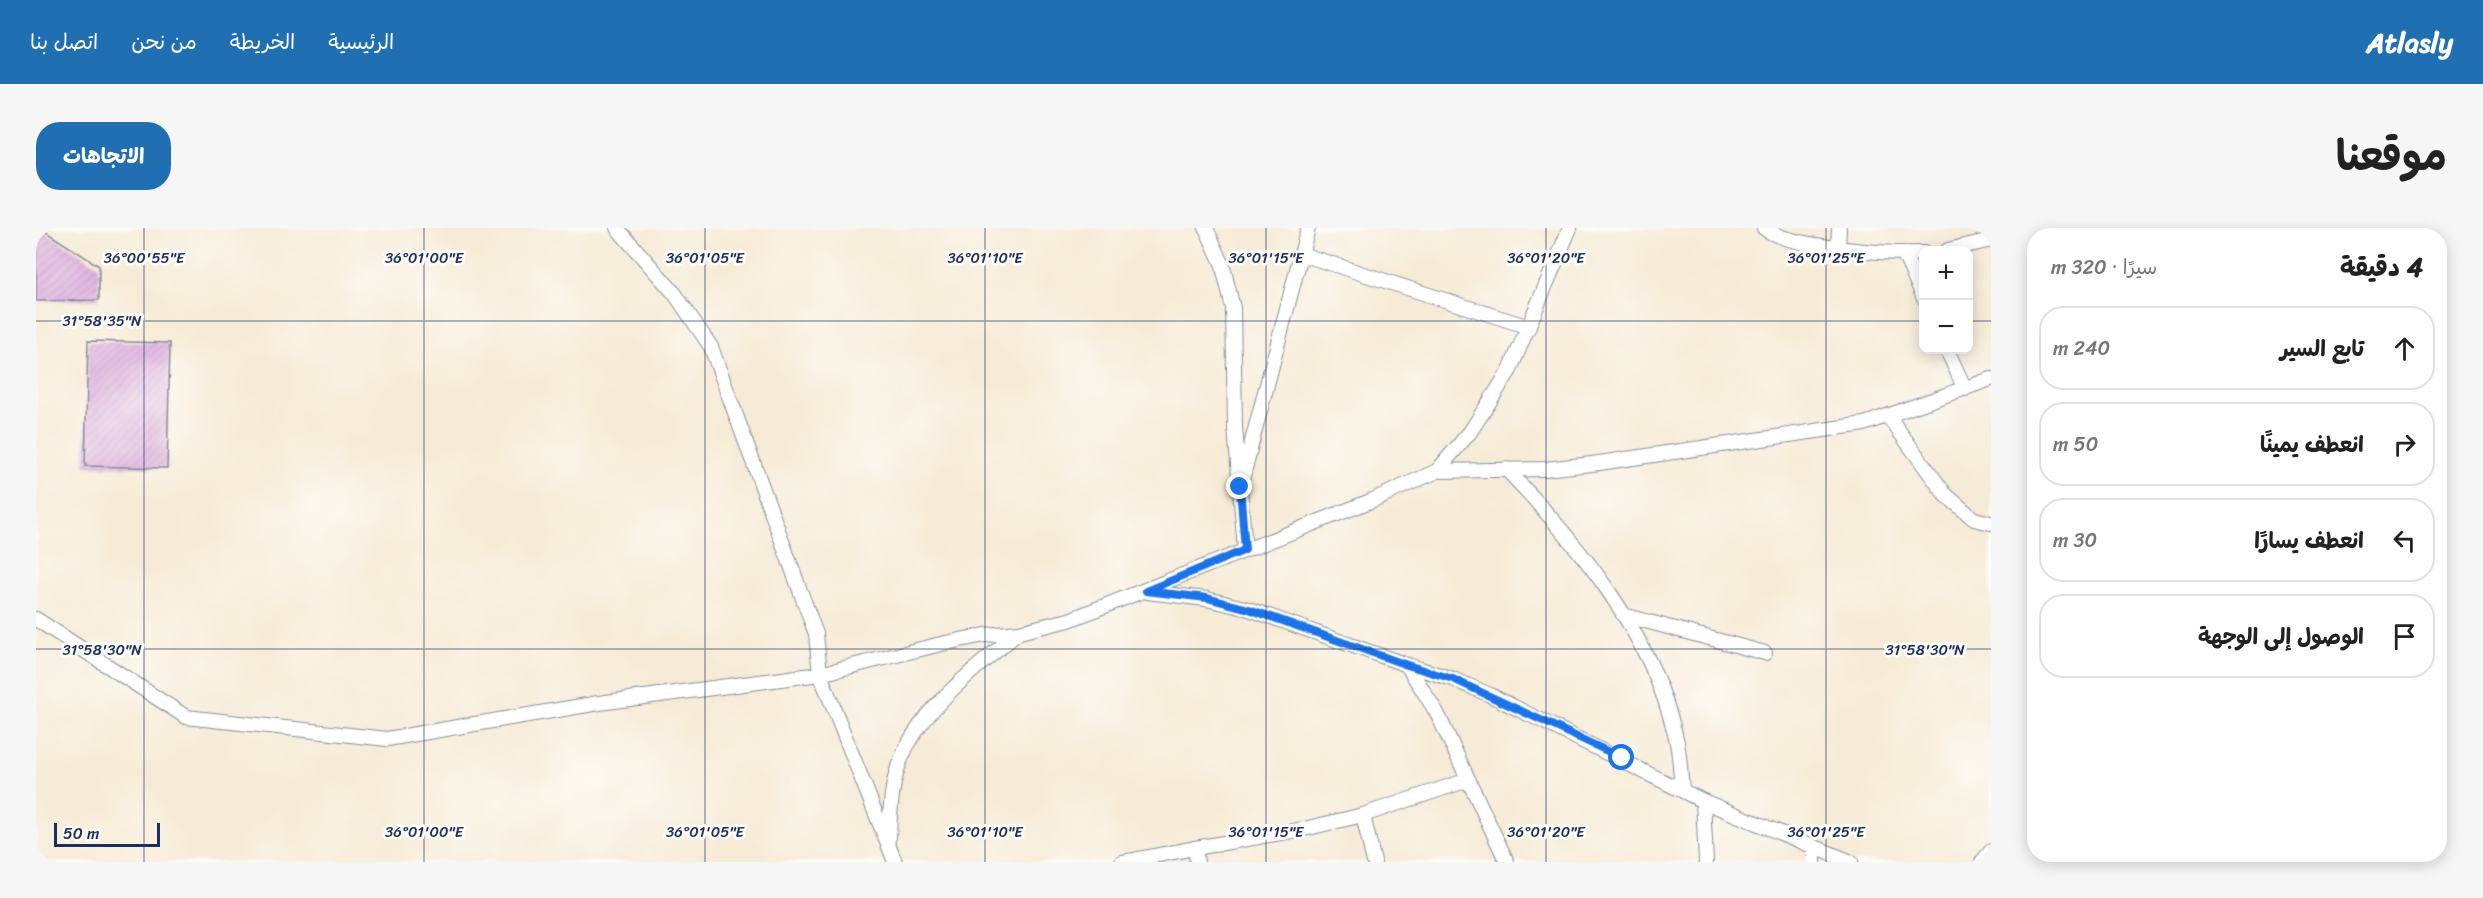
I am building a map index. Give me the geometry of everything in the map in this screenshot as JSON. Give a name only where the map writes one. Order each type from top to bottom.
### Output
[{"type":"street","points":[[617,228],[675,294],[711,347],[816,634],[820,674],[895,862]]},
{"type":"street","points":[[1206,228],[1222,263],[1233,308],[1235,427],[1245,550]]},
{"type":"street","points":[[1240,487],[1308,228]]},
{"type":"street","points":[[1437,471],[1489,405],[1510,370],[1570,228]]},
{"type":"street","points":[[1764,228],[1781,237],[1838,248],[1919,253]]},
{"type":"street","points":[[1838,248],[1839,228]]},
{"type":"street","points":[[1965,246],[1991,240]]},
{"type":"street","points":[[1300,254],[1529,327]]},
{"type":"street","points":[[1904,254],[1919,289]]},
{"type":"street","points":[[1949,354],[1965,389]]},
{"type":"street","points":[[36,619],[186,717],[387,739],[599,703],[820,674],[985,634],[1019,632],[1069,620],[1146,591],[1373,500],[1437,471],[1556,467],[1678,453],[1864,424],[1991,379]]},
{"type":"street","points":[[1888,416],[1945,494],[1974,519],[1991,523]]},
{"type":"street","points":[[1506,468],[1552,516],[1590,565],[1623,615],[1654,672],[1676,734],[1682,789]]},
{"type":"street","points":[[1146,591],[1207,598],[1249,609],[1453,679],[1490,695],[1703,801],[1851,862]]},
{"type":"street","points":[[1623,615],[1765,653]]},
{"type":"street","points":[[888,842],[890,804],[898,764],[913,734],[974,669],[1019,632]]},
{"type":"street","points":[[1407,665],[1437,713],[1507,862]]},
{"type":"street","points":[[1122,862],[1196,855],[1363,815],[1468,780]]},
{"type":"street","points":[[1703,801],[1706,862]]},
{"type":"street","points":[[1363,815],[1374,862]]},
{"type":"street","points":[[1814,847],[1814,862]]},
{"type":"building","points":[[36,228],[40,228],[99,266],[99,300],[36,301]]},
{"type":"building","points":[[88,341],[170,343],[167,468],[85,466]]},
{"type":"route","points":[[1240,487],[1245,550],[1146,591],[1207,598],[1249,609],[1453,679],[1622,758]]}]
